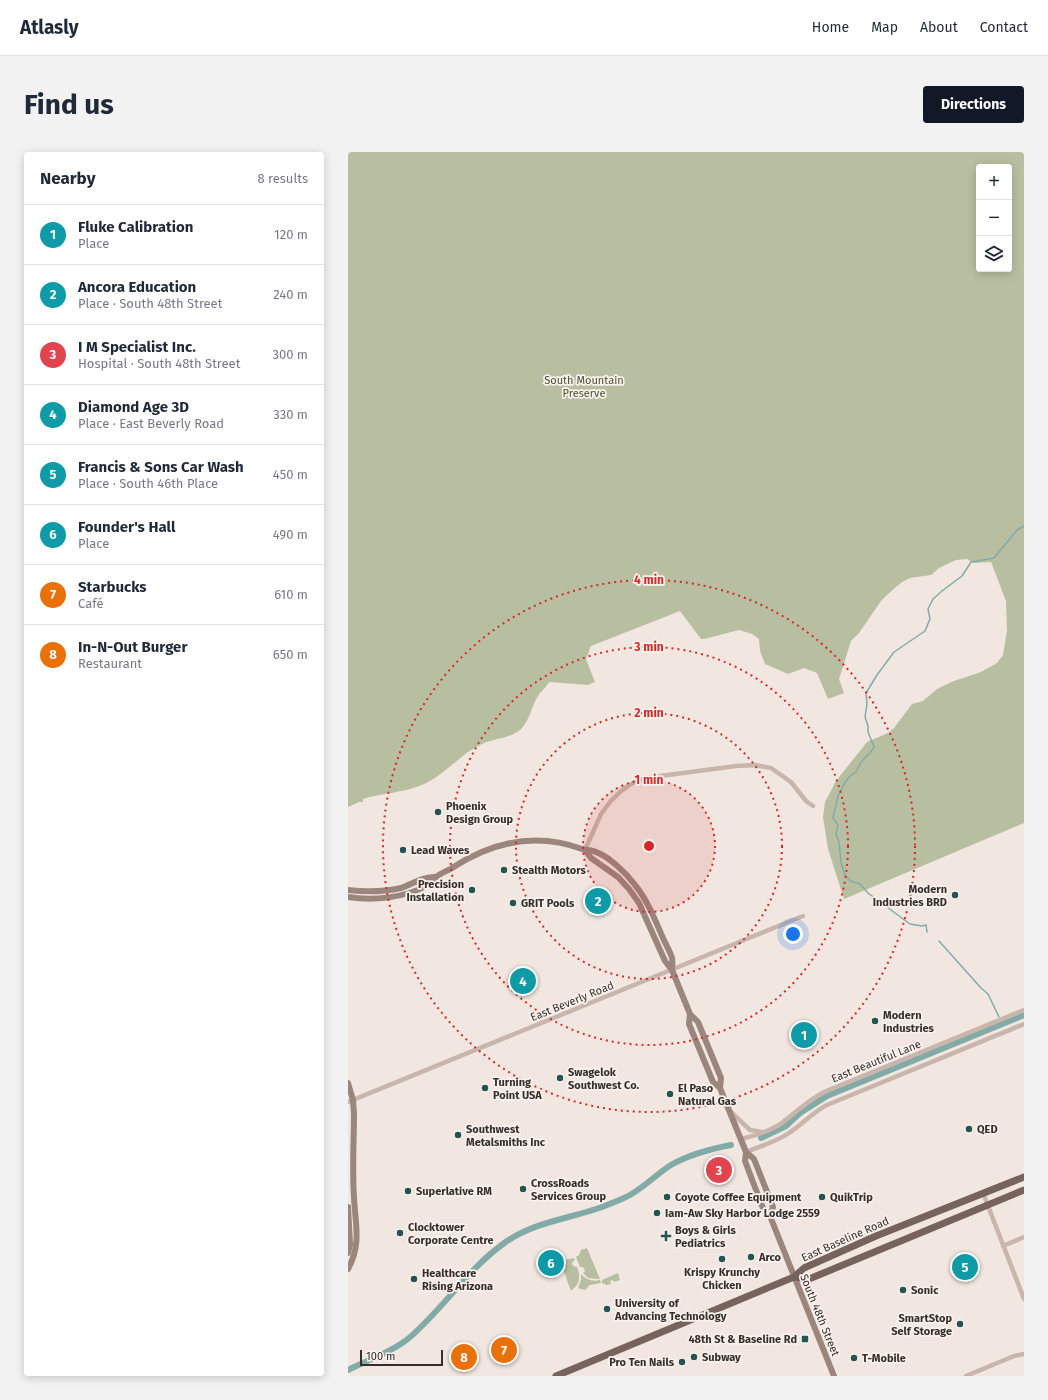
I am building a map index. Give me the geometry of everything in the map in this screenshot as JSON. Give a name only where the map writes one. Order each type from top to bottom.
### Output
[{"type":"main road","name":"South 48th Street","points":[[348,897],[375,899],[397,896],[413,891],[429,885],[436,877],[473,856],[494,847],[516,842],[548,841],[593,851],[612,863],[631,880],[650,908],[672,958],[672,970],[690,1014],[698,1022],[721,1078],[720,1088],[746,1152],[745,1161],[764,1211],[770,1216],[834,1376]]},
{"type":"main road","name":"South 48th Street","points":[[348,890],[391,890],[410,885],[429,877],[436,877]]},
{"type":"main road","points":[[348,1083],[354,1114],[354,1198],[357,1245],[353,1260],[348,1269]]},
{"type":"main road","name":"South 48th Street","points":[[746,1152],[754,1159],[773,1207],[770,1216]]},
{"type":"main road","name":"East Baseline Road","points":[[794,1278],[804,1268],[876,1236],[1024,1177]]},
{"type":"main road","name":"East Baseline Road","points":[[794,1278],[809,1279],[1024,1190]]},
{"type":"main road","points":[[348,1208],[350,1244],[348,1253]]},
{"type":"main road","points":[[556,1376],[794,1278]]},
{"type":"street","points":[[585,850],[601,814],[610,802],[631,784],[645,778],[736,766],[755,765],[771,768],[791,782],[806,801],[813,806]]},
{"type":"street","name":"East Beverly Road","points":[[351,1101],[804,916]]},
{"type":"street","name":"East Beautiful Lane","points":[[741,1139],[763,1133],[779,1125],[810,1100],[824,1092],[1024,1010]]},
{"type":"street","name":"East Beautiful Lane","points":[[746,1152],[781,1138],[827,1105],[1024,1024]]},
{"type":"street","points":[[729,1111],[750,1130],[763,1133]]},
{"type":"street","points":[[983,1194],[1024,1299]]},
{"type":"street","points":[[1003,1246],[1024,1237]]},
{"type":"street","points":[[966,1376],[1014,1356],[1024,1354]]},
{"type":"green space","name":"South Mountain Preserve","points":[[348,152],[1024,152],[1024,823],[844,899],[828,849],[823,817],[825,802],[836,781],[867,742],[888,733],[894,728],[912,704],[923,701],[937,689],[954,681],[981,672],[997,663],[1003,655],[1007,631],[1006,601],[991,562],[973,563],[967,559],[956,560],[939,568],[931,575],[910,578],[902,582],[881,601],[859,633],[851,641],[839,679],[844,693],[828,699],[817,673],[804,668],[788,674],[765,664],[760,651],[759,639],[752,634],[739,630],[701,639],[680,611],[591,646],[586,659],[595,682],[588,685],[549,682],[538,696],[524,725],[512,735],[487,742],[473,749],[436,778],[428,782],[406,790],[363,799],[363,802],[359,802],[348,807]]},
{"type":"green space","points":[[587,1248],[600,1279],[588,1278],[583,1273],[585,1271],[583,1267],[580,1267],[576,1257],[579,1255],[581,1250]]},
{"type":"green space","points":[[574,1258],[575,1260],[572,1263],[573,1266],[577,1267],[579,1280],[571,1291],[560,1261]]},
{"type":"green space","points":[[618,1273],[620,1280],[614,1282],[613,1280],[610,1281],[611,1284],[607,1285],[602,1283],[602,1280]]},
{"type":"green space","points":[[581,1274],[590,1280],[600,1280],[601,1283],[590,1285],[585,1290],[578,1288],[581,1280]]},
{"type":"waterway","points":[[927,932],[926,925],[922,926],[910,924],[868,893],[860,884],[850,881],[845,875],[841,862],[839,842],[836,834],[838,825],[833,818],[838,796],[849,777],[856,772],[861,762],[874,747],[868,732],[865,717],[867,704],[866,693],[877,675],[894,652],[925,631],[930,619],[928,609],[933,599],[962,576],[971,562],[994,558],[1017,530],[1024,526]]},
{"type":"waterway","points":[[939,941],[988,994],[999,1017]]},
{"type":"waterway","points":[[761,1138],[786,1126],[800,1113],[827,1096],[1024,1015]]},
{"type":"waterway","points":[[348,1370],[388,1352],[409,1338],[433,1315],[490,1254],[514,1237],[538,1226],[602,1207],[630,1195],[678,1161],[700,1152],[731,1145]]},
{"type":"place","name":"Phoenix Design Group","points":[[438,812]]},
{"type":"place","name":"Lead Waves","points":[[403,850]]},
{"type":"place","name":"Stealth Motors","points":[[504,870]]},
{"type":"place","name":"Precision Installation","points":[[472,890]]},
{"type":"place","name":"Modern Industries BRD","points":[[955,895]]},
{"type":"place","name":"Ancora Education","points":[[598,901]]},
{"type":"place","name":"GRIT Pools","points":[[513,903]]},
{"type":"place","name":"Diamond Age 3D","points":[[523,981]]},
{"type":"place","name":"Modern Industries","points":[[875,1021]]},
{"type":"place","name":"Fluke Calibration","points":[[804,1035]]},
{"type":"place","name":"Swagelok Southwest Co.","points":[[560,1078]]},
{"type":"place","name":"Turning Point USA","points":[[485,1088]]},
{"type":"place","name":"El Paso Natural Gas","points":[[670,1094]]},
{"type":"place","name":"QED","points":[[969,1129]]},
{"type":"place","name":"Southwest Metalsmiths Inc","points":[[458,1135]]},
{"type":"place","name":"I M Specialist Inc.","points":[[719,1170]]},
{"type":"place","name":"CrossRoads Services Group","points":[[523,1189]]},
{"type":"place","name":"Superlative RM","points":[[408,1191]]},
{"type":"place","name":"Coyote Coffee Equipment","points":[[667,1197]]},
{"type":"place","name":"QuikTrip","points":[[822,1197]]},
{"type":"place","name":"Iam-Aw Sky Harbor Lodge 2559","points":[[657,1213]]},
{"type":"place","name":"Clocktower Corporate Centre","points":[[400,1233]]},
{"type":"place","name":"Boys & Girls Pediatrics","points":[[666,1236]]},
{"type":"place","name":"Arco","points":[[751,1257]]},
{"type":"place","name":"Krispy Krunchy Chicken","points":[[722,1259]]},
{"type":"place","name":"Founder's Hall","points":[[551,1263]]},
{"type":"place","name":"Francis & Sons Car Wash","points":[[965,1267]]},
{"type":"place","name":"Healthcare Rising Arizona","points":[[414,1279]]},
{"type":"place","name":"Sonic","points":[[903,1290]]},
{"type":"place","name":"University of Advancing Technology","points":[[607,1309]]},
{"type":"place","name":"SmartStop Self Storage","points":[[960,1324]]},
{"type":"place","name":"48th St & Baseline Rd","points":[[805,1339]]},
{"type":"place","name":"Starbucks","points":[[504,1350]]},
{"type":"place","name":"In-N-Out Burger","points":[[464,1357]]},
{"type":"place","name":"Subway","points":[[694,1357]]},
{"type":"place","name":"T-Mobile","points":[[854,1358]]},
{"type":"place","name":"Pro Ten Nails","points":[[682,1362]]}]
